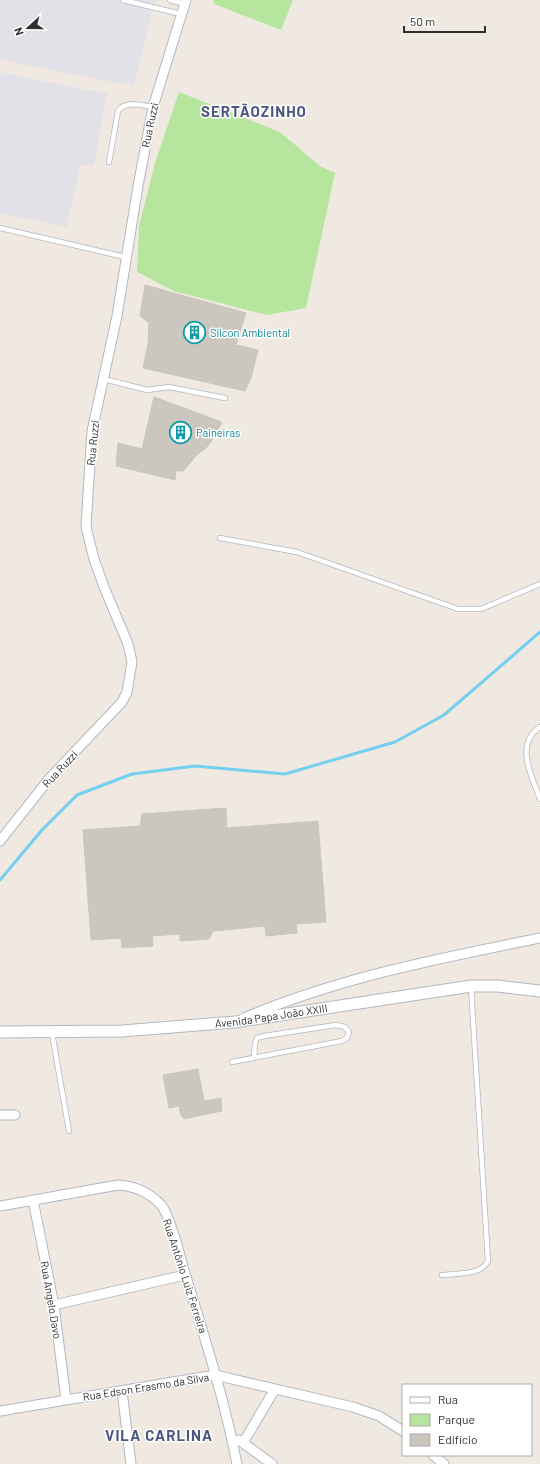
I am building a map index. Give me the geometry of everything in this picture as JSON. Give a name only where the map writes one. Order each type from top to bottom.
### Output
[{"type":"street","name":"Rua Ruzzi","points":[[0,842],[49,779],[122,702],[127,692],[132,662],[128,644],[104,587],[94,559],[86,527],[92,431],[117,316],[125,257],[153,107],[185,2]]},
{"type":"street","points":[[235,1022],[280,1003],[337,986],[472,952],[540,938]]},
{"type":"street","name":"Avenida Papa João XXIII","points":[[0,1032],[122,1031],[235,1022],[471,986],[498,986],[540,991]]},
{"type":"street","points":[[0,1115],[15,1115]]},
{"type":"street","name":"Rua Antônio Luiz Ferreira","points":[[0,1206],[118,1185],[132,1186],[149,1194],[162,1206],[172,1230],[215,1376],[231,1434],[237,1464]]},
{"type":"street","name":"Rua Angelo Davo","points":[[33,1200],[54,1305],[66,1400]]},
{"type":"street","points":[[54,1305],[185,1274]]},
{"type":"street","name":"Rua Edson Erasmo da Silva","points":[[0,1411],[215,1376],[353,1407],[379,1416],[402,1430]]},
{"type":"street","points":[[243,1443],[274,1389]]},
{"type":"street","points":[[122,1391],[131,1464]]},
{"type":"street","points":[[231,1434],[272,1464]]},
{"type":"street","points":[[434,1456],[444,1464]]},
{"type":"lane","points":[[123,0],[181,14]]},
{"type":"lane","points":[[170,0],[185,2]]},
{"type":"lane","points":[[109,162],[118,110],[121,106],[126,104],[153,107]]},
{"type":"lane","points":[[0,228],[125,257]]},
{"type":"lane","points":[[104,379],[148,390],[169,387],[225,398]]},
{"type":"lane","points":[[220,538],[297,552],[458,608],[481,609],[540,584]]},
{"type":"lane","points":[[540,727],[528,740],[525,752],[528,767],[540,799]]},
{"type":"lane","points":[[442,1275],[478,1271],[484,1268],[488,1262],[471,986]]},
{"type":"lane","points":[[232,1062],[254,1058],[342,1041],[347,1038],[349,1032],[345,1027],[336,1025],[264,1036],[257,1038],[254,1043],[254,1058]]},
{"type":"lane","points":[[52,1031],[69,1131]]},
{"type":"shaded area","points":[[0,0],[155,0],[134,86],[0,60]]},
{"type":"shaded area","points":[[0,72],[107,94],[94,165],[81,165],[66,227],[0,213]]},
{"type":"green space","points":[[213,0],[293,0],[281,30],[214,4]]},
{"type":"green space","points":[[179,92],[280,132],[320,166],[335,173],[306,308],[267,315],[174,291],[137,272],[139,226],[155,163]]},
{"type":"building","name":"Silcon Ambiental","points":[[145,285],[246,313],[236,345],[258,350],[251,378],[245,391],[143,368],[148,343],[149,323],[140,316]]},
{"type":"building","name":"Paineiras","points":[[154,397],[222,422],[207,447],[197,455],[183,471],[176,471],[175,480],[116,466],[118,443],[142,449]]},
{"type":"building","points":[[226,808],[227,828],[318,821],[326,922],[296,924],[297,933],[266,936],[265,926],[213,931],[209,939],[180,941],[180,934],[152,936],[153,946],[122,948],[121,938],[91,940],[83,830],[140,826],[142,814]]},
{"type":"building","points":[[198,1069],[204,1101],[221,1098],[222,1111],[184,1119],[181,1115],[179,1106],[169,1108],[163,1075]]},
{"type":"waterway","points":[[0,880],[42,830],[77,795],[132,774],[195,766],[285,774],[395,742],[444,715],[540,632]]},
{"type":"place","name":"Silcon Ambiental","points":[[194,333]]},
{"type":"place","name":"Paineiras","points":[[181,433]]},
{"type":"district","name":"SERTÃOZINHO","points":[[254,112]]},
{"type":"district","name":"VILA CARLINA","points":[[159,1436]]}]
